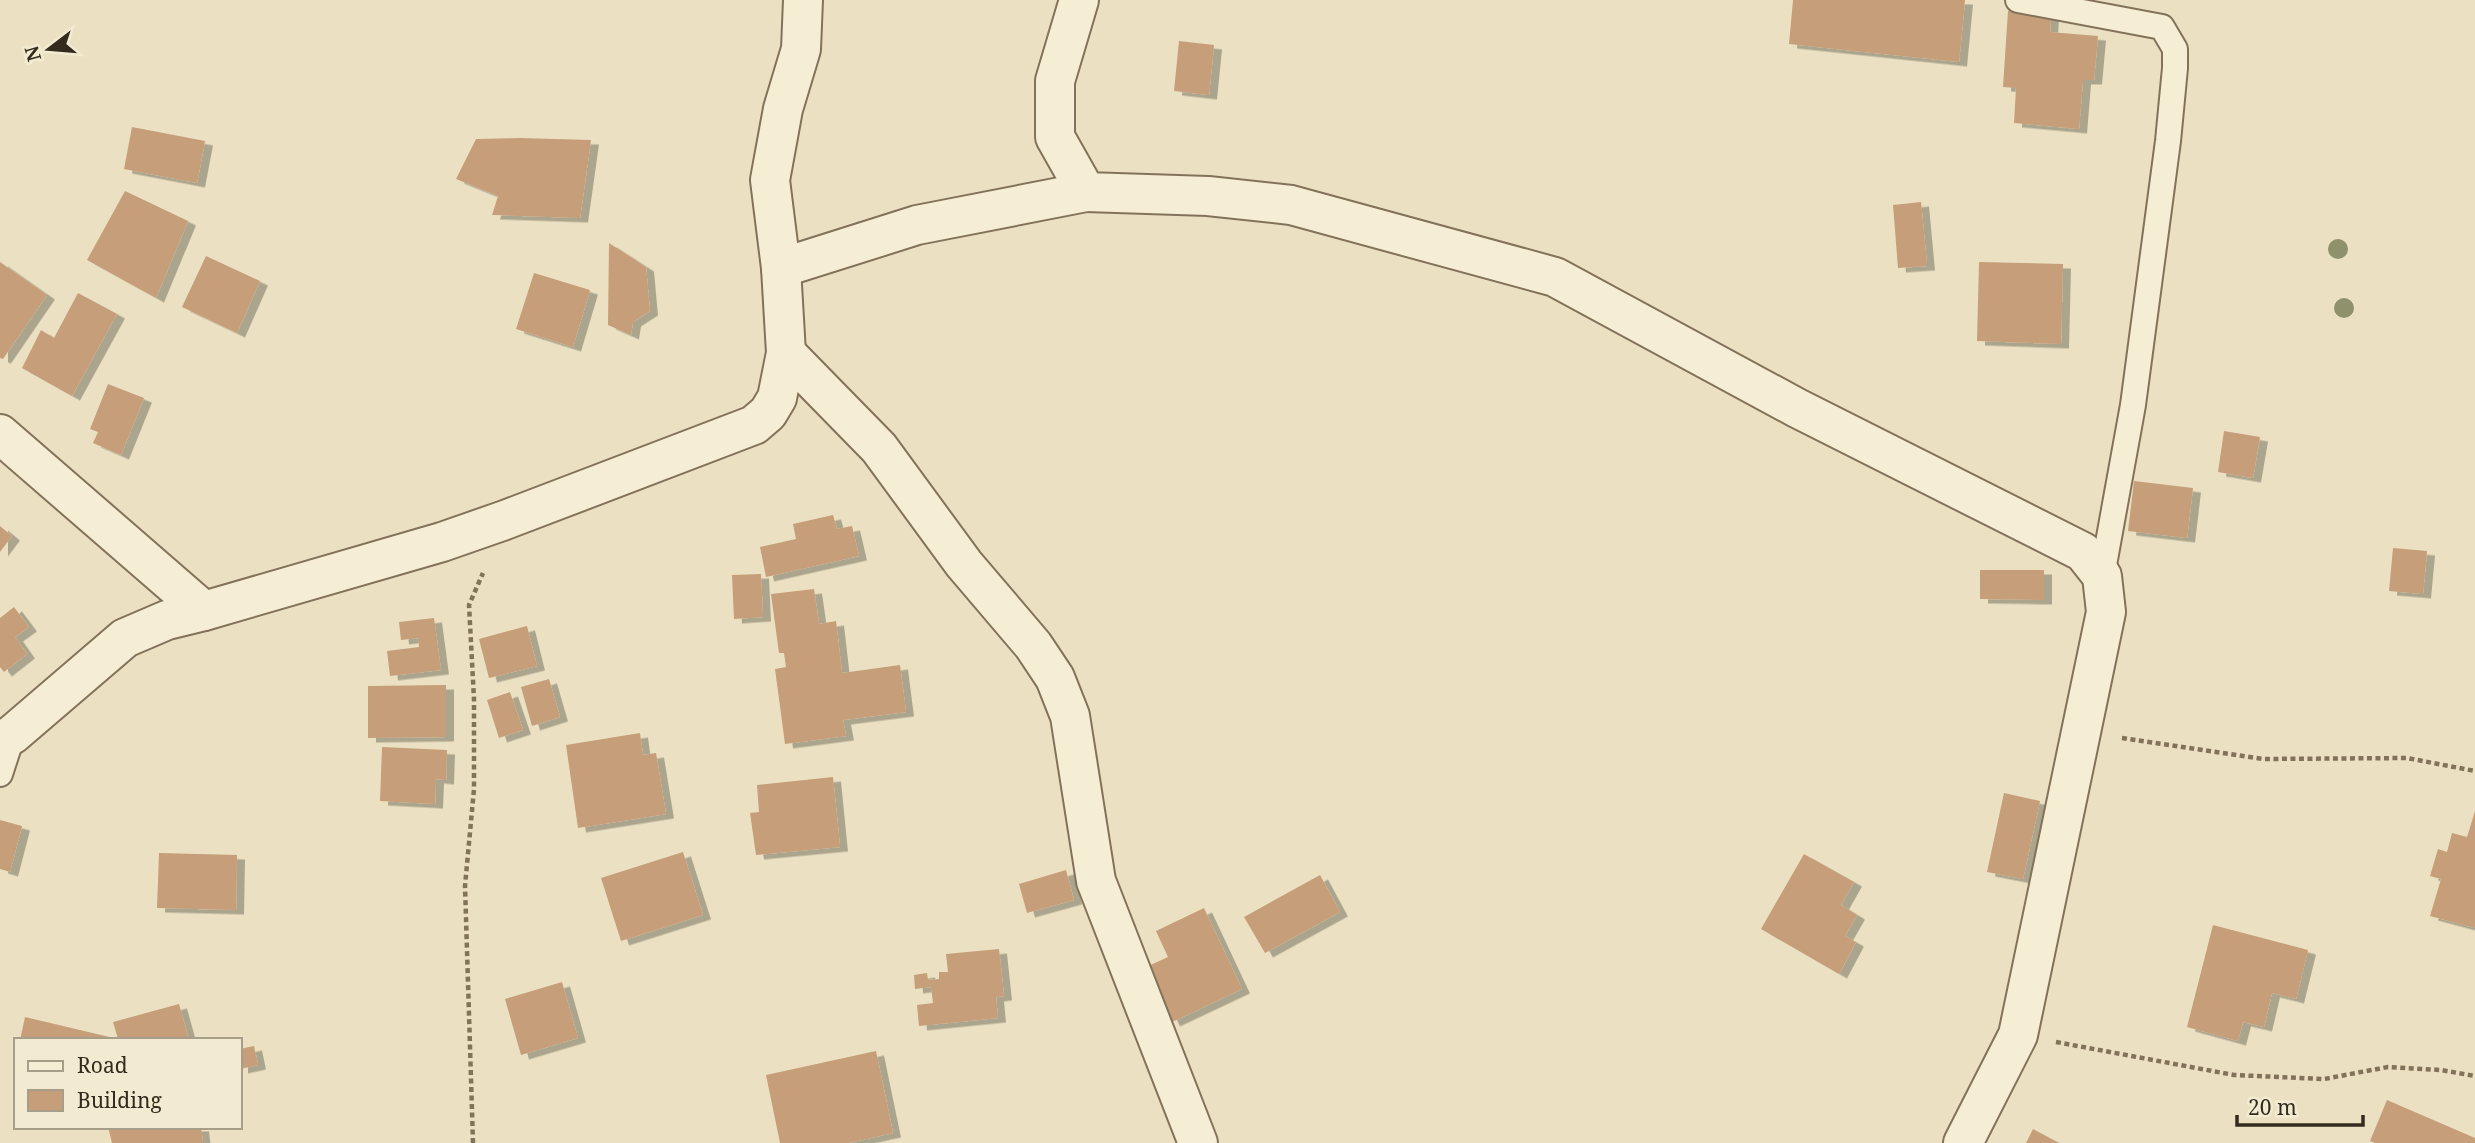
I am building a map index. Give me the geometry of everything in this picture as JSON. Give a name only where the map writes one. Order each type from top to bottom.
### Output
[{"type":"street","points":[[6,738],[125,638],[167,620],[442,542],[754,425],[768,413],[777,398],[786,353],[781,268],[771,180],[783,109],[801,48],[803,0]]},
{"type":"street","points":[[1079,0],[1055,81],[1055,137],[1086,192]]},
{"type":"street","points":[[781,268],[917,225],[1086,192],[1208,196],[1292,205],[1555,277],[1797,408],[2083,552],[2102,576],[2106,612],[2018,1035],[1963,1143]]},
{"type":"street","points":[[786,353],[879,448],[964,564],[1033,645],[1055,678],[1070,716],[1096,881],[1199,1143]]},
{"type":"street","points":[[0,434],[204,611]]},
{"type":"lane","points":[[2018,0],[2162,27],[2175,49],[2168,141],[2133,405],[2102,576]]},
{"type":"lane","points":[[0,774],[6,738]]},
{"type":"path","points":[[472,1143],[465,886],[474,789],[474,699],[469,605],[505,520]]},
{"type":"path","points":[[2081,732],[2263,759],[2407,758],[2475,771]]},
{"type":"path","points":[[2018,1035],[2234,1075],[2324,1079],[2388,1067],[2441,1070],[2475,1076]]},
{"type":"building","points":[[1793,0],[1965,0],[1959,62],[1789,44]]},
{"type":"building","points":[[2008,11],[2051,14],[2050,32],[2098,36],[2094,80],[2083,80],[2079,129],[2014,123],[2016,88],[2003,87]]},
{"type":"building","points":[[1179,41],[1214,45],[1209,95],[1174,91]]},
{"type":"building","points":[[132,127],[205,141],[197,183],[124,169]]},
{"type":"building","points":[[476,139],[591,140],[580,218],[492,215],[498,196],[456,179]]},
{"type":"building","points":[[125,191],[188,221],[156,298],[87,260]]},
{"type":"building","points":[[1921,202],[1927,266],[1898,268],[1893,205]]},
{"type":"building","points":[[609,243],[646,267],[650,311],[633,322],[631,335],[608,325]]},
{"type":"building","points":[[206,256],[260,281],[237,333],[182,307]]},
{"type":"building","points":[[0,262],[47,295],[3,359],[0,358]]},
{"type":"building","points":[[1979,262],[2063,264],[2061,344],[1977,341]]},
{"type":"building","points":[[534,273],[590,290],[573,347],[516,329]]},
{"type":"building","points":[[78,293],[117,314],[72,396],[22,368],[41,330],[54,338]]},
{"type":"building","points":[[108,384],[144,398],[121,455],[93,443],[98,432],[90,429]]},
{"type":"building","points":[[2224,431],[2260,437],[2253,478],[2218,472]]},
{"type":"building","points":[[2134,481],[2193,488],[2187,538],[2128,531]]},
{"type":"building","points":[[833,515],[837,529],[852,526],[859,556],[766,577],[760,547],[796,539],[793,524]]},
{"type":"building","points":[[0,526],[12,536],[0,552]]},
{"type":"building","points":[[2393,548],[2427,551],[2423,594],[2389,591]]},
{"type":"building","points":[[1980,570],[2044,570],[2044,600],[1980,599]]},
{"type":"building","points":[[761,574],[763,617],[734,619],[732,575]]},
{"type":"building","points":[[814,589],[819,624],[836,621],[842,673],[900,665],[906,712],[843,720],[846,736],[785,744],[775,669],[786,667],[784,653],[779,653],[771,594]]},
{"type":"building","points":[[14,607],[29,627],[15,637],[27,654],[4,672],[0,667],[0,618]]},
{"type":"building","points":[[434,618],[441,670],[390,676],[387,651],[419,647],[418,638],[401,640],[399,622]]},
{"type":"building","points":[[527,626],[537,666],[489,678],[479,639]]},
{"type":"building","points":[[549,679],[560,717],[532,726],[521,687]]},
{"type":"building","points":[[446,685],[446,737],[368,738],[368,686]]},
{"type":"building","points":[[510,692],[523,730],[499,738],[487,700]]},
{"type":"building","points":[[640,733],[643,755],[656,753],[666,814],[578,828],[566,745]]},
{"type":"building","points":[[382,747],[447,750],[446,780],[436,779],[435,804],[380,801]]},
{"type":"building","points":[[833,777],[840,847],[756,855],[750,813],[759,812],[757,785]]},
{"type":"building","points":[[2004,793],[2040,801],[2023,879],[1987,872]]},
{"type":"building","points":[[2475,811],[2475,928],[2430,916],[2441,879],[2430,876],[2438,849],[2447,852],[2452,833],[2467,837]]},
{"type":"building","points":[[0,820],[22,826],[10,872],[0,869]]},
{"type":"building","points":[[683,852],[703,915],[621,941],[601,878]]},
{"type":"building","points":[[159,853],[237,855],[236,910],[157,908]]},
{"type":"building","points":[[1804,854],[1854,882],[1841,905],[1857,915],[1845,936],[1856,942],[1839,974],[1761,929]]},
{"type":"building","points":[[1066,870],[1074,900],[1027,913],[1019,884]]},
{"type":"building","points":[[1320,875],[1340,912],[1265,953],[1244,917]]},
{"type":"building","points":[[1204,908],[1242,989],[1172,1022],[1146,967],[1168,957],[1156,931]]},
{"type":"building","points":[[2213,925],[2308,950],[2296,999],[2272,993],[2264,1027],[2243,1022],[2238,1041],[2187,1027]]},
{"type":"building","points":[[999,949],[1004,996],[996,997],[998,1018],[919,1026],[917,1005],[933,1003],[931,987],[915,989],[914,975],[927,973],[928,980],[939,979],[939,972],[948,972],[946,954]]},
{"type":"building","points":[[562,982],[578,1038],[521,1055],[505,999]]},
{"type":"building","points":[[179,1004],[188,1038],[118,1038],[113,1022]]},
{"type":"building","points":[[25,1017],[114,1038],[20,1038]]},
{"type":"building","points":[[254,1046],[258,1065],[242,1069],[242,1049]]},
{"type":"building","points":[[876,1051],[893,1133],[848,1143],[780,1143],[766,1075]]},
{"type":"building","points":[[2387,1100],[2475,1138],[2475,1143],[2370,1141]]},
{"type":"building","points":[[108,1129],[201,1129],[203,1143],[112,1143]]},
{"type":"building","points":[[2033,1129],[2059,1143],[2026,1143]]}]
